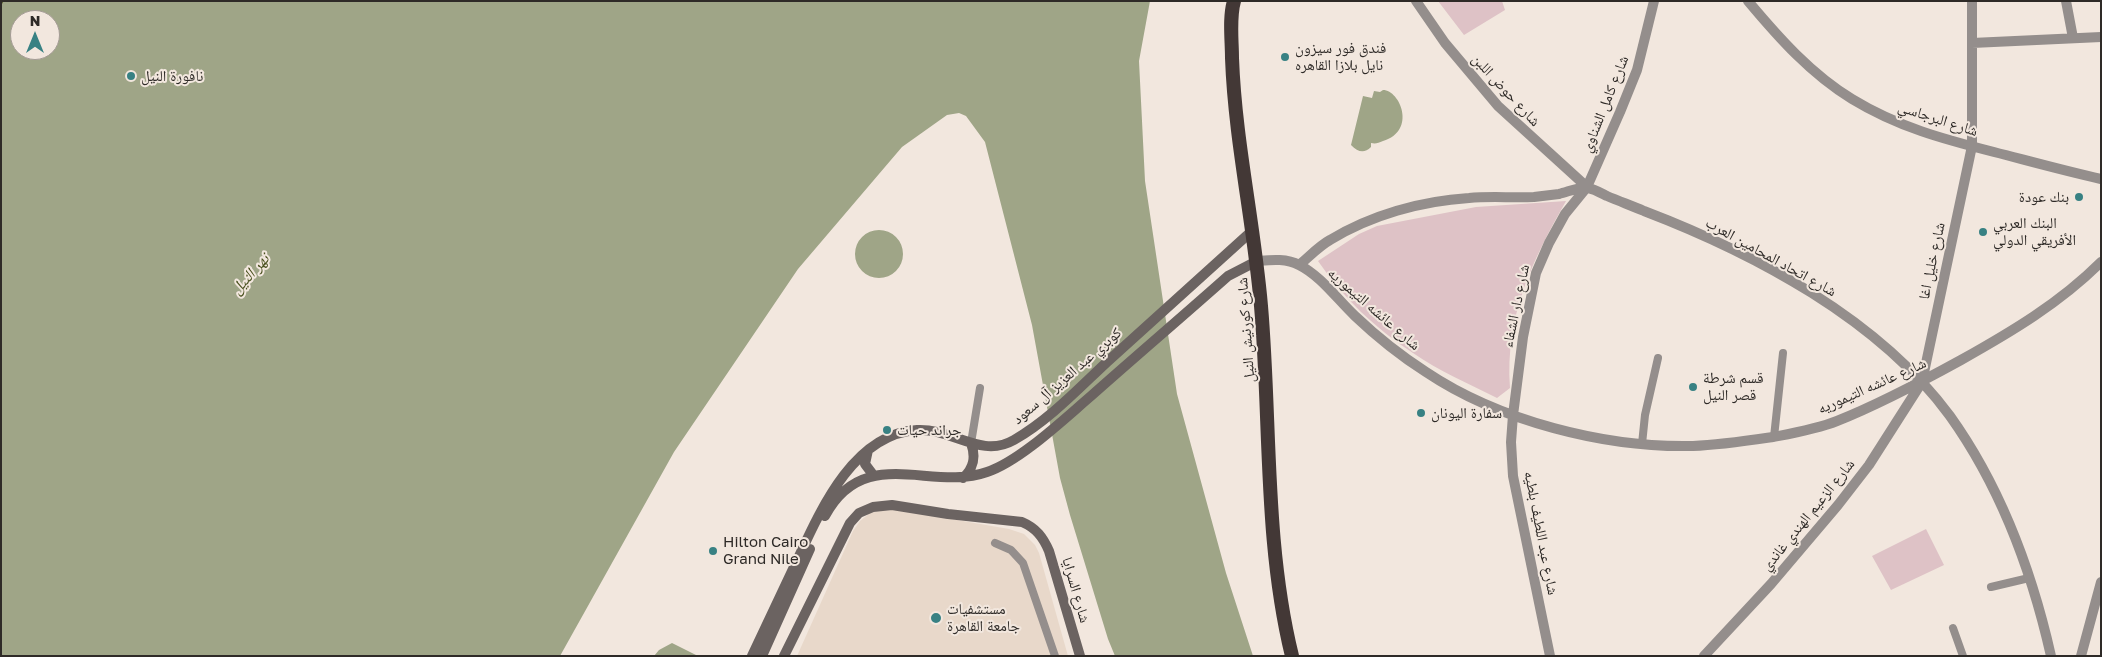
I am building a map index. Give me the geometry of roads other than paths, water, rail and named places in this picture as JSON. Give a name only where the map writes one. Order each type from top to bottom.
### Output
[{"type":"highway","name":"شارع كورنيش النيل","points":[[1234,1],[1232,40],[1233,80],[1257,261],[1277,562],[1284,621],[1292,656]]},
{"type":"main road","name":"كوبري عبد العزيز آل سعود","points":[[752,656],[824,506],[840,481],[869,449],[891,436],[917,430],[942,433],[983,447],[995,447],[1009,443],[1057,408],[1252,230]]},
{"type":"main road","name":"كوبري عبد العزيز آل سعود","points":[[762,656],[829,510],[848,489],[874,476],[902,473],[963,478],[976,476],[1000,467],[1068,416],[1220,283],[1237,270],[1257,261]]},
{"type":"main road","points":[[963,478],[968,474],[973,462],[971,443]]},
{"type":"main road","points":[[869,449],[865,464],[874,476]]},
{"type":"main road","name":"شارع السرايا","points":[[784,656],[847,528],[859,513],[873,507],[892,505],[948,514],[1022,522],[1032,526],[1049,551],[1080,656]]},
{"type":"street","name":"شارع حوض اللبن","points":[[1416,1],[1450,50],[1498,106],[1588,187]]},
{"type":"street","name":"شارع كامل الشناوي","points":[[1588,187],[1637,70],[1654,1]]},
{"type":"street","name":"شارع البرجاسي","points":[[1748,1],[1785,44],[1816,73],[1851,99],[1889,120],[1930,136],[2101,179]]},
{"type":"street","name":"شارع خليل اغا","points":[[1922,382],[1972,146],[1972,1]]},
{"type":"street","points":[[2066,1],[2073,38]]},
{"type":"street","points":[[1972,43],[2101,37]]},
{"type":"street","points":[[1299,265],[1328,241],[1361,224],[1396,211],[1432,202],[1469,198],[1534,197],[1559,194],[1588,187]]},
{"type":"street","name":"شارع اتحاد المحامين العرب","points":[[1588,187],[1703,236],[1778,274],[1851,319],[1888,348],[1922,382],[1950,416],[1974,454],[1995,494],[2014,535],[2051,656]]},
{"type":"street","name":"شارع دار الشفاء","points":[[1513,414],[1523,337],[1536,273],[1549,243],[1565,214],[1588,187]]},
{"type":"street","name":"شارع عائشه التيموريه","points":[[1257,261],[1271,260],[1299,265],[1317,278],[1356,317],[1427,373],[1472,398],[1555,428],[1642,444],[1692,446],[1740,443],[1789,434],[1836,421],[1922,382],[2020,326],[2060,298],[2101,262]]},
{"type":"street","name":"شارع الزعيم الهندي غاندي","points":[[1704,656],[1771,584],[1838,505],[1878,451],[1922,382]]},
{"type":"street","name":"شارع عبد اللطيف بلطيه","points":[[1513,414],[1511,442],[1513,476],[1550,656]]},
{"type":"street","points":[[2081,656],[2101,582]]},
{"type":"lane","points":[[1774,436],[1783,353]]},
{"type":"lane","points":[[1642,444],[1644,415],[1658,358]]},
{"type":"lane","points":[[971,443],[980,388]]},
{"type":"lane","points":[[995,543],[1011,550],[1023,563],[1055,656]]},
{"type":"lane","points":[[1991,587],[2028,578]]},
{"type":"lane","points":[[1954,628],[1962,656]]},
{"type":"water","name":"نهر النيل","points":[[1,1],[1150,1],[1139,61],[1145,181],[1177,394],[1226,573],[1253,656],[1115,656],[1108,639],[1060,478],[1032,325],[985,142],[966,116],[959,113],[947,115],[902,147],[798,269],[674,452],[560,656],[1,656]]},
{"type":"water","points":[[1383,90],[1395,97],[1399,104],[1402,112],[1400,129],[1393,136],[1378,143],[1371,143],[1371,147],[1366,151],[1359,151],[1351,145],[1363,96],[1372,98],[1374,91],[1380,92]]},
{"type":"water","points":[[879,230],[888,232],[896,237],[901,245],[903,254],[901,263],[896,271],[888,276],[879,278],[870,276],[862,271],[857,263],[855,254],[857,245],[862,237],[870,232]]},
{"type":"water","points":[[672,643],[698,656],[654,656],[659,650]]},
{"type":"place","name":"فندق فور سيزون نايل بلازا القاهره","points":[[1285,57]]},
{"type":"place","name":"نافورة النيل","points":[[131,76]]},
{"type":"place","name":"بنك عودة","points":[[2079,197]]},
{"type":"place","name":"البنك العربي الأفريقي الدولي","points":[[1983,232]]},
{"type":"place","name":"قسم شرطة قصر النيل","points":[[1693,387]]},
{"type":"place","name":"سفارة اليونان","points":[[1421,413]]},
{"type":"place","name":"جراند حيات","points":[[887,430]]},
{"type":"place","name":"Hilton Cairo Grand Nile","points":[[713,551]]},
{"type":"place","name":"مستشفيات جامعة القاهرة","points":[[936,618]]}]
